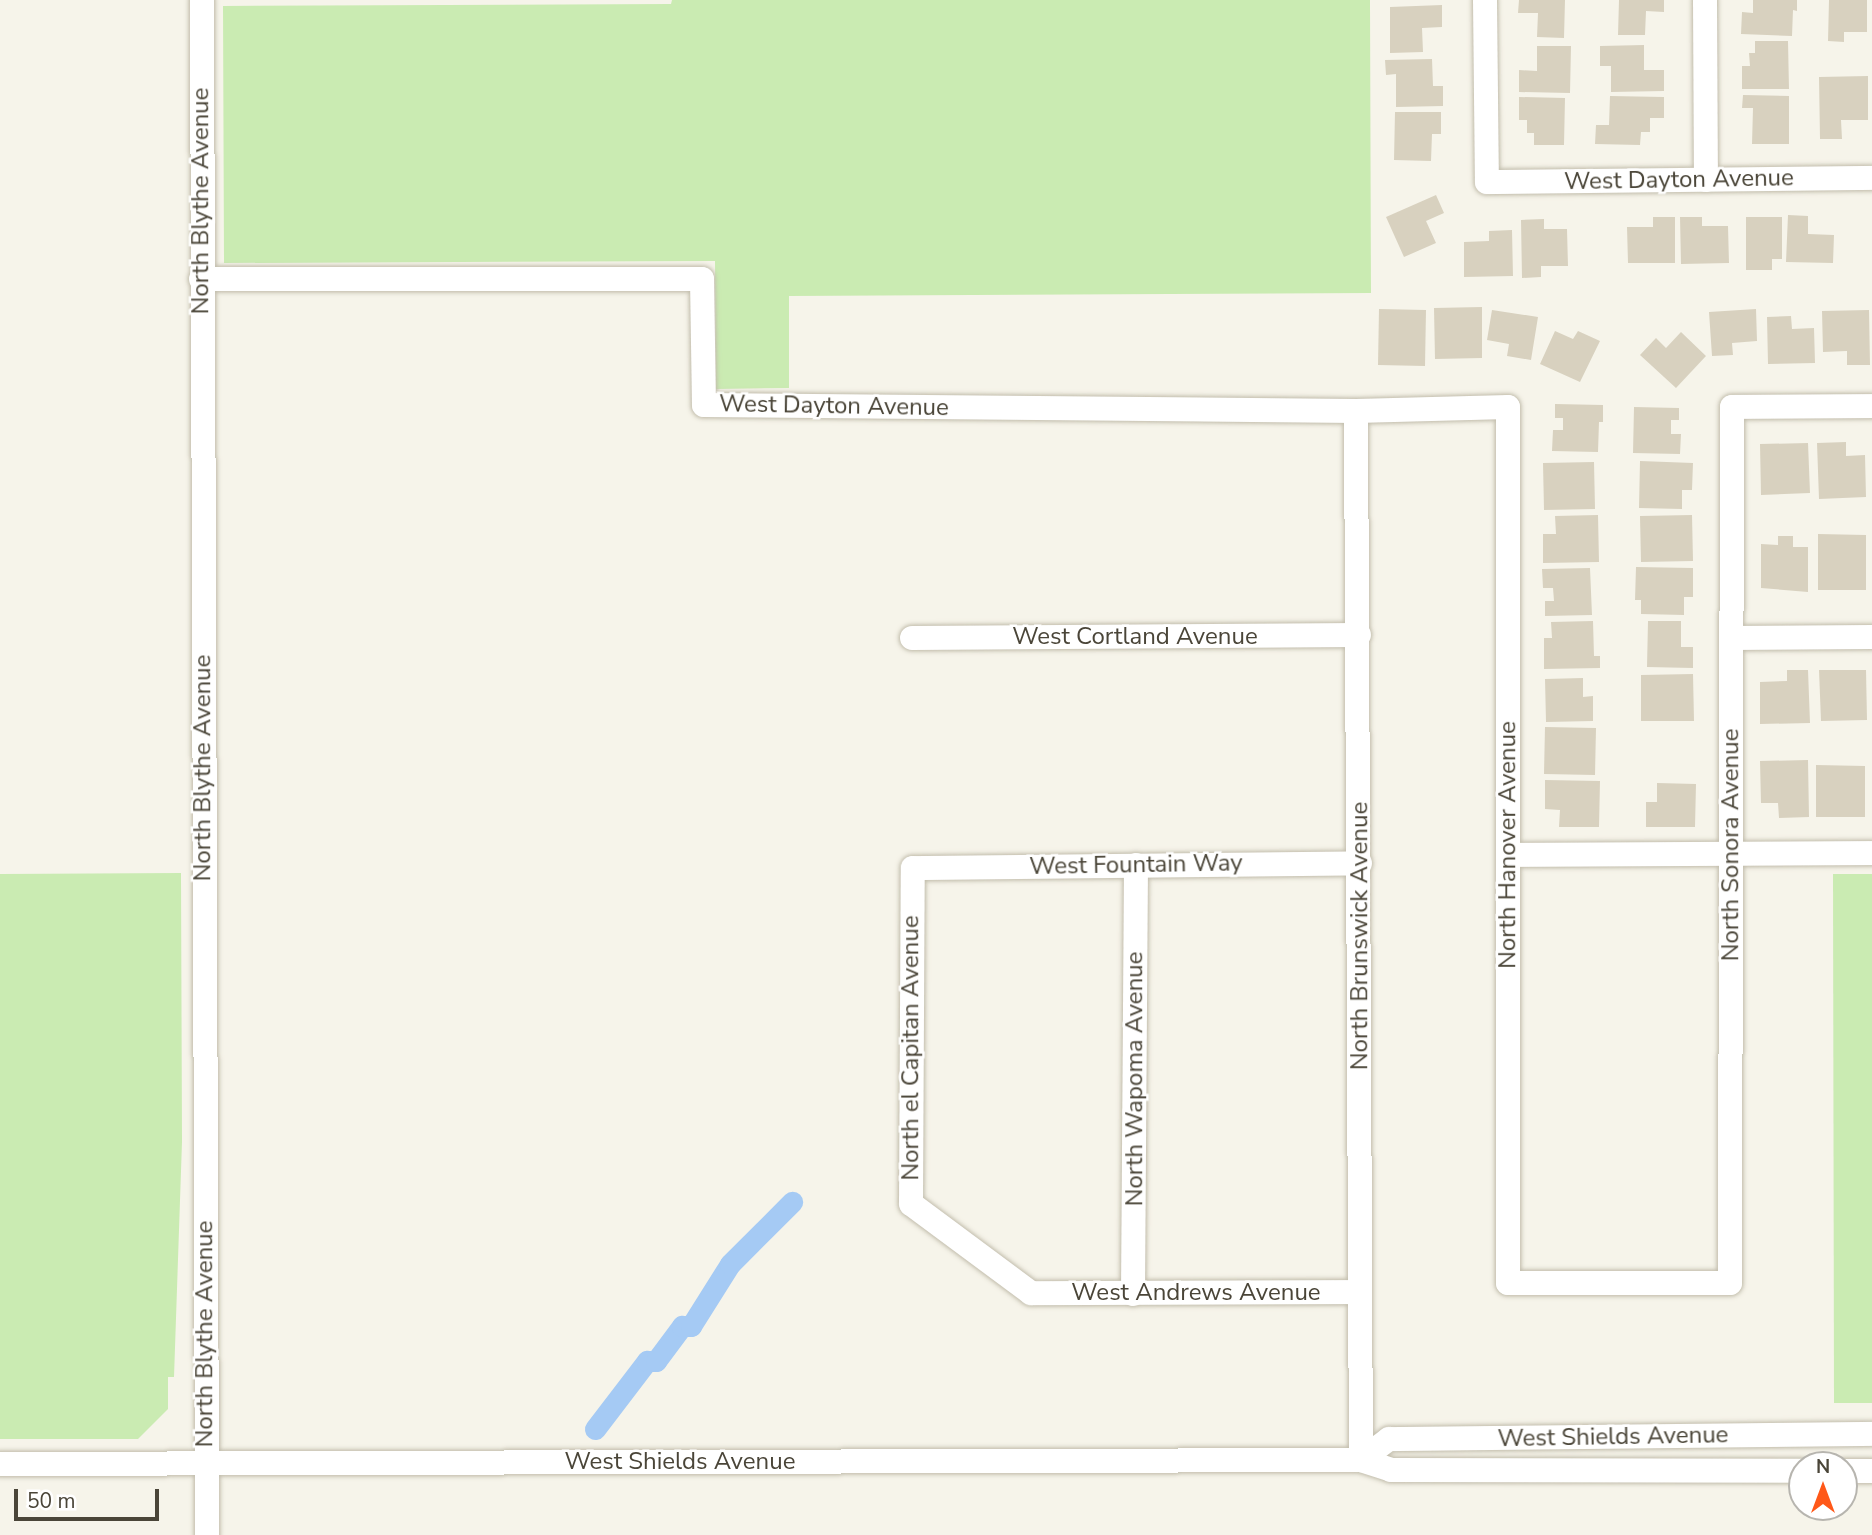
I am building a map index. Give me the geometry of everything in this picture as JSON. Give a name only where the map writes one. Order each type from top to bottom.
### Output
[{"type":"street","name":"North Blythe Avenue","points":[[202,0],[207,1535]]},
{"type":"street","name":"West Dayton Avenue","points":[[1485,0],[1487,182],[1872,178]]},
{"type":"street","points":[[1704,0],[1706,180]]},
{"type":"street","name":"West Dayton Avenue","points":[[201,279],[702,279],[704,405],[1356,411],[1508,407]]},
{"type":"street","name":"North Sonora Avenue","points":[[1508,1283],[1730,1283],[1732,407],[1872,406]]},
{"type":"street","name":"North Hanover Avenue","points":[[1508,407],[1508,1283]]},
{"type":"street","name":"North Brunswick Avenue","points":[[1356,411],[1361,1460]]},
{"type":"street","name":"West Cortland Avenue","points":[[912,638],[1359,635]]},
{"type":"street","points":[[1731,638],[1872,637]]},
{"type":"street","points":[[1508,855],[1872,853]]},
{"type":"street","name":"West Fountain Way","points":[[913,868],[1360,863]]},
{"type":"street","name":"North Wapoma Avenue","points":[[1133,1294],[1136,865]]},
{"type":"street","name":"North el Capitan Avenue","points":[[913,868],[911,1204],[1031,1293]]},
{"type":"street","name":"West Andrews Avenue","points":[[1031,1293],[1360,1292]]},
{"type":"street","name":"West Shields Avenue","points":[[1361,1460],[1389,1439],[1872,1434]]},
{"type":"street","name":"West Shields Avenue","points":[[0,1464],[1361,1460],[1391,1470],[1788,1471]]},
{"type":"green space","points":[[672,0],[1370,0],[1371,293],[789,296],[789,388],[716,389],[715,261],[224,263],[223,6],[671,4]]},
{"type":"green space","points":[[181,873],[182,1142],[174,1377],[168,1377],[168,1409],[138,1439],[0,1439],[0,874]]},
{"type":"green space","points":[[1833,874],[1872,874],[1872,1403],[1834,1403]]},
{"type":"building","points":[[1519,0],[1565,0],[1564,38],[1537,37],[1538,13],[1518,13]]},
{"type":"building","points":[[1619,0],[1664,0],[1664,12],[1646,11],[1645,35],[1618,35]]},
{"type":"building","points":[[1753,0],[1797,0],[1797,11],[1793,10],[1792,36],[1741,34],[1742,12],[1753,13]]},
{"type":"building","points":[[1829,0],[1867,0],[1867,32],[1844,32],[1844,42],[1828,41]]},
{"type":"building","points":[[1442,5],[1442,27],[1422,28],[1423,52],[1390,53],[1390,7]]},
{"type":"building","points":[[1755,41],[1788,41],[1789,89],[1742,89],[1742,66],[1750,66],[1749,53],[1755,53]]},
{"type":"building","points":[[1644,45],[1644,70],[1664,70],[1664,91],[1611,92],[1611,66],[1600,66],[1600,46]]},
{"type":"building","points":[[1537,46],[1571,46],[1570,93],[1519,92],[1519,70],[1537,71]]},
{"type":"building","points":[[1432,59],[1433,86],[1443,86],[1443,106],[1396,107],[1396,74],[1386,75],[1385,60]]},
{"type":"building","points":[[1868,76],[1868,120],[1841,120],[1842,139],[1820,139],[1819,77]]},
{"type":"building","points":[[1743,95],[1789,96],[1789,144],[1752,144],[1753,108],[1742,108]]},
{"type":"building","points":[[1610,96],[1664,97],[1664,118],[1650,118],[1650,132],[1641,132],[1640,145],[1595,144],[1596,125],[1609,125]]},
{"type":"building","points":[[1519,97],[1565,98],[1564,145],[1534,145],[1534,133],[1527,133],[1527,120],[1519,120]]},
{"type":"building","points":[[1395,112],[1441,112],[1441,134],[1432,134],[1431,161],[1394,160]]},
{"type":"building","points":[[1436,195],[1444,213],[1426,221],[1436,243],[1404,257],[1386,217]]},
{"type":"building","points":[[1788,215],[1808,216],[1808,234],[1834,235],[1833,263],[1786,262]]},
{"type":"building","points":[[1653,217],[1675,217],[1675,263],[1628,263],[1627,227],[1653,227]]},
{"type":"building","points":[[1680,217],[1702,217],[1702,226],[1728,226],[1729,263],[1681,264]]},
{"type":"building","points":[[1746,217],[1782,217],[1782,259],[1772,259],[1772,270],[1746,270]]},
{"type":"building","points":[[1544,219],[1544,229],[1567,229],[1568,266],[1541,266],[1541,277],[1522,278],[1521,220]]},
{"type":"building","points":[[1512,230],[1513,276],[1464,277],[1464,242],[1489,241],[1489,231]]},
{"type":"building","points":[[1482,307],[1482,358],[1435,359],[1434,308]]},
{"type":"building","points":[[1379,309],[1426,310],[1425,366],[1378,365]]},
{"type":"building","points":[[1756,309],[1757,341],[1732,343],[1733,355],[1712,356],[1709,312]]},
{"type":"building","points":[[1492,310],[1538,317],[1531,360],[1507,356],[1509,344],[1487,340]]},
{"type":"building","points":[[1869,310],[1870,365],[1847,365],[1847,351],[1823,352],[1822,311]]},
{"type":"building","points":[[1791,316],[1792,329],[1814,328],[1815,363],[1768,364],[1767,317]]},
{"type":"building","points":[[1555,331],[1573,339],[1578,331],[1600,341],[1580,382],[1540,364]]},
{"type":"building","points":[[1681,332],[1706,356],[1676,388],[1640,355],[1656,338],[1666,348]]},
{"type":"building","points":[[1555,404],[1603,405],[1603,422],[1599,422],[1598,452],[1552,451],[1553,430],[1563,430],[1563,418],[1555,418]]},
{"type":"building","points":[[1634,407],[1679,408],[1679,420],[1671,420],[1671,434],[1681,434],[1680,454],[1633,453]]},
{"type":"building","points":[[1846,442],[1846,456],[1865,455],[1866,497],[1819,499],[1817,443]]},
{"type":"building","points":[[1808,443],[1810,493],[1761,495],[1760,444]]},
{"type":"building","points":[[1640,461],[1693,463],[1692,490],[1682,490],[1682,509],[1639,508]]},
{"type":"building","points":[[1594,462],[1595,509],[1544,510],[1543,463]]},
{"type":"building","points":[[1598,515],[1599,562],[1543,563],[1543,534],[1556,534],[1555,516]]},
{"type":"building","points":[[1692,515],[1693,561],[1641,562],[1640,516]]},
{"type":"building","points":[[1818,534],[1866,535],[1866,590],[1818,590]]},
{"type":"building","points":[[1778,536],[1793,536],[1793,547],[1808,547],[1808,592],[1761,588],[1761,544],[1778,545]]},
{"type":"building","points":[[1636,567],[1693,568],[1693,597],[1684,597],[1684,615],[1641,614],[1641,600],[1635,600]]},
{"type":"building","points":[[1590,568],[1592,615],[1545,616],[1545,601],[1554,601],[1553,588],[1543,588],[1542,569]]},
{"type":"building","points":[[1593,621],[1594,656],[1600,656],[1600,668],[1544,669],[1544,638],[1552,638],[1551,622]]},
{"type":"building","points":[[1648,621],[1681,621],[1681,647],[1693,647],[1693,668],[1647,667]]},
{"type":"building","points":[[1787,670],[1808,670],[1810,723],[1760,724],[1760,682],[1787,681]]},
{"type":"building","points":[[1819,670],[1866,670],[1867,720],[1821,721]]},
{"type":"building","points":[[1693,674],[1694,721],[1641,721],[1641,675]]},
{"type":"building","points":[[1583,678],[1583,697],[1593,696],[1593,721],[1546,722],[1545,679]]},
{"type":"building","points":[[1545,727],[1596,728],[1595,775],[1544,774]]},
{"type":"building","points":[[1808,760],[1809,817],[1779,818],[1778,803],[1761,803],[1760,761]]},
{"type":"building","points":[[1816,765],[1865,766],[1865,817],[1816,817]]},
{"type":"building","points":[[1545,780],[1600,781],[1599,827],[1559,827],[1560,810],[1545,809]]},
{"type":"building","points":[[1657,783],[1696,784],[1695,827],[1646,827],[1646,802],[1657,802]]},
{"type":"waterway","points":[[595,1429],[647,1361],[656,1361],[682,1326],[691,1326],[730,1264],[792,1202]]}]
